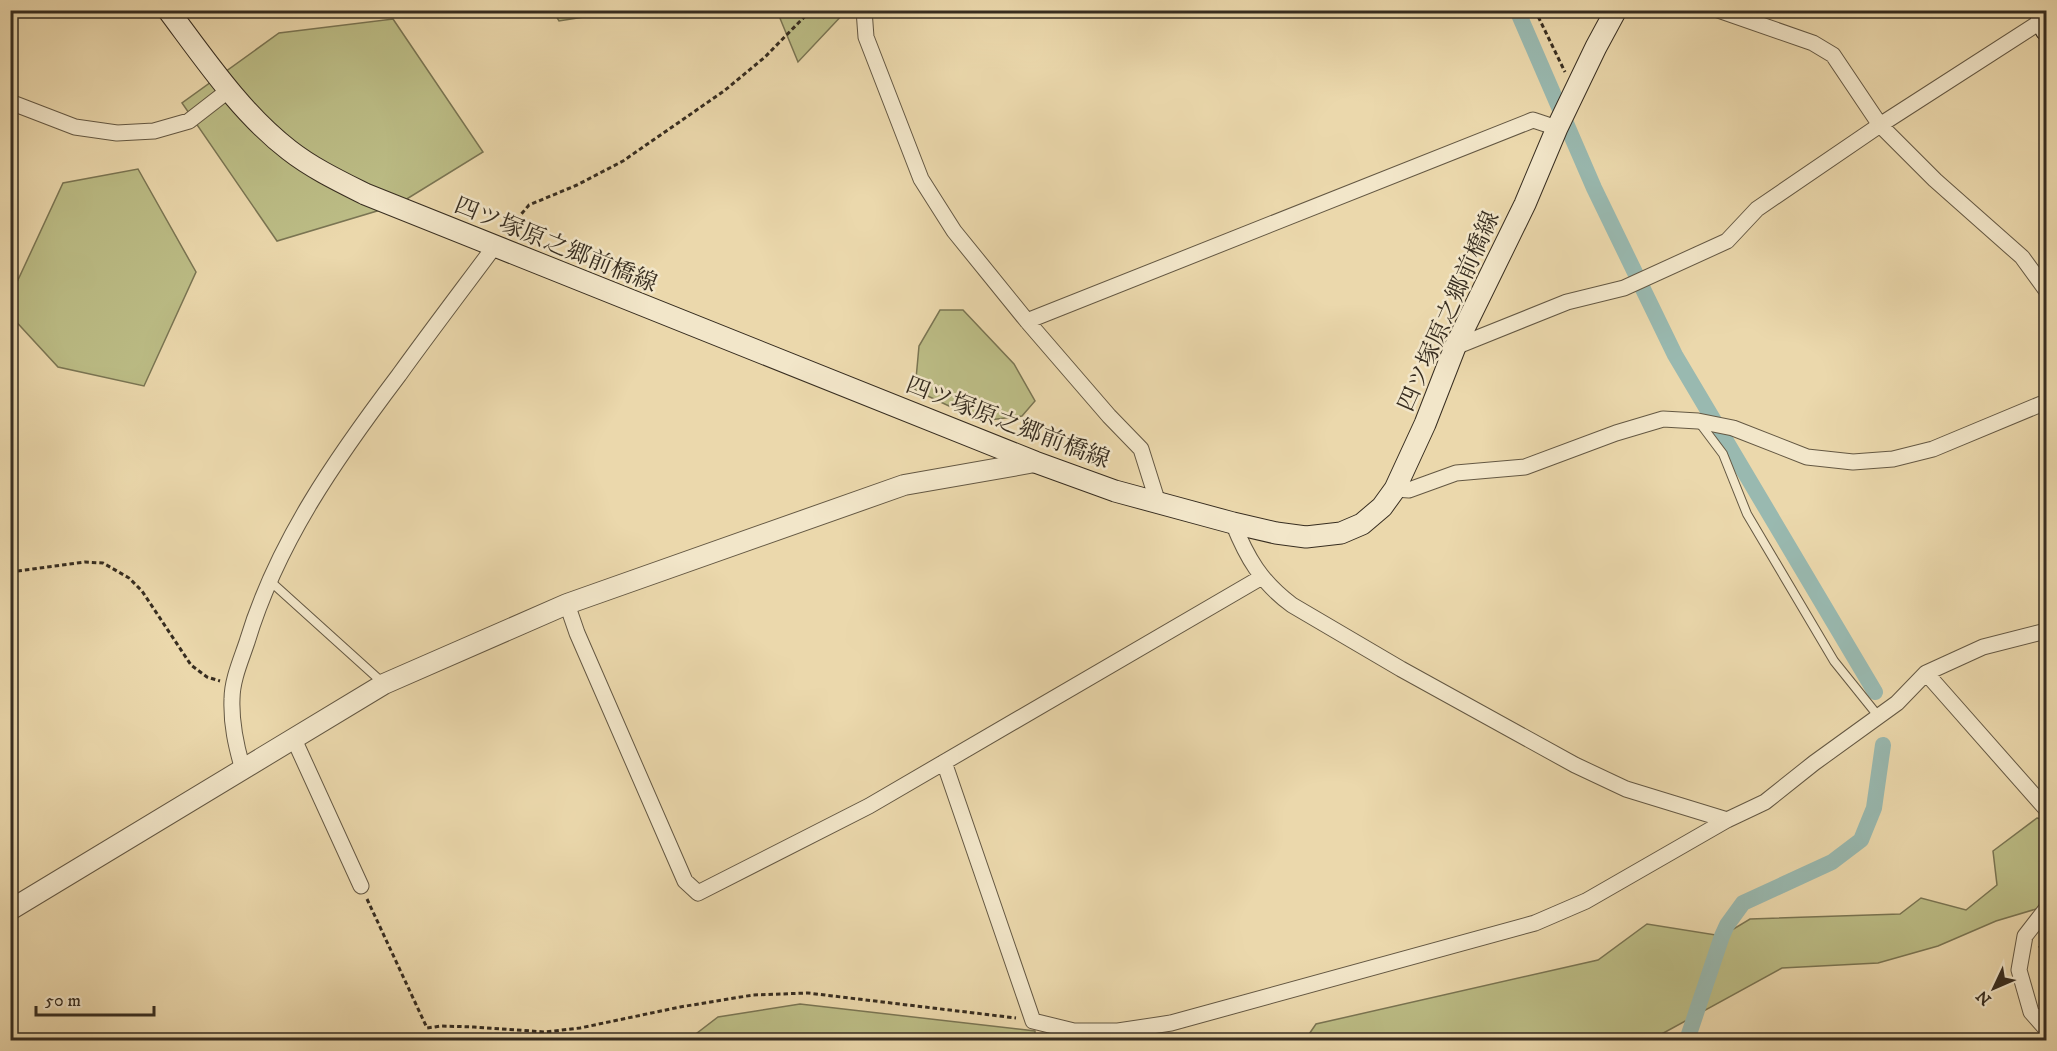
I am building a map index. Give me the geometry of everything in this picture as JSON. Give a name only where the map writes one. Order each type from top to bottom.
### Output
[{"type":"main road","name":"四ツ塚原之郷前橋線","points":[[168,10],[229,90],[288,149],[337,181],[365,194],[1035,462],[1115,491],[1158,503],[1233,523],[1306,537],[1341,533],[1362,524],[1382,507],[1395,489],[1425,424],[1455,346],[1525,204],[1596,47],[1616,10]]},
{"type":"street","points":[[864,10],[866,37],[921,179],[954,231],[1027,321],[1109,416],[1141,449],[1158,503]]},
{"type":"street","points":[[1718,10],[1813,43],[1833,55],[1880,125],[1935,180],[2022,256],[2046,290]]},
{"type":"street","points":[[1455,346],[1567,302],[1624,288],[1727,241],[1758,209],[1880,125],[2043,20]]},
{"type":"street","points":[[10,102],[75,127],[117,133],[145,132],[189,121],[229,90]]},
{"type":"street","points":[[1027,321],[1533,120],[1565,112]]},
{"type":"street","points":[[243,770],[234,736],[232,698],[252,624],[270,580],[300,518],[353,435],[494,247]]},
{"type":"street","points":[[1395,489],[1409,490],[1456,473],[1525,467],[1616,433],[1663,419],[1698,421],[1733,428],[1807,457],[1853,462],[1893,459],[1933,449],[2046,402]]},
{"type":"street","points":[[10,910],[384,684],[567,604],[904,485],[1035,462]]},
{"type":"street","points":[[1233,523],[1245,554],[1277,594],[1292,605],[1401,669],[1575,765],[1626,789],[1726,820]]},
{"type":"street","points":[[567,604],[577,633],[685,881],[698,893],[869,806],[1262,577]]},
{"type":"street","points":[[944,762],[1034,1021],[1074,1031],[1118,1031],[1171,1023],[1535,923],[1586,900],[1726,820],[1765,802],[1814,763],[1897,703],[1926,673],[1983,647],[2046,631]]},
{"type":"street","points":[[1926,673],[2046,809]]},
{"type":"street","points":[[293,737],[361,886]]},
{"type":"street","points":[[2046,909],[2025,936],[2019,970],[2031,1012],[2046,1029]]},
{"type":"lane","points":[[1698,421],[1723,454],[1747,514],[1833,661],[1879,717]]},
{"type":"lane","points":[[270,580],[384,684]]},
{"type":"path","points":[[494,247],[529,205],[623,161],[724,91],[765,57],[811,10]]},
{"type":"path","points":[[1535,10],[1565,112]]},
{"type":"path","points":[[10,572],[85,562],[103,563],[129,578],[142,591],[191,665],[207,677],[234,685]]},
{"type":"path","points":[[361,886],[427,1028],[452,1026],[545,1032],[580,1028],[680,1007],[753,995],[808,993],[1034,1021]]},
{"type":"green space","points":[[553,11],[622,11],[559,21]]},
{"type":"green space","points":[[777,11],[846,11],[798,62]]},
{"type":"green space","points":[[393,19],[483,152],[397,205],[277,241],[182,103],[279,33]]},
{"type":"green space","points":[[138,169],[196,272],[144,386],[58,367],[10,315],[11,295],[63,183]]},
{"type":"green space","points":[[940,310],[963,310],[1014,364],[1035,401],[1022,416],[989,420],[966,414],[915,390],[919,346]]},
{"type":"green space","points":[[2037,818],[2046,820],[2046,906],[1996,921],[1938,946],[1878,963],[1782,968],[1653,1040],[1305,1040],[1316,1024],[1598,960],[1647,924],[1722,936],[1750,919],[1900,914],[1921,898],[1966,910],[1997,885],[1993,851]]},
{"type":"green space","points":[[800,1004],[1035,1031],[1035,1040],[688,1040],[718,1017]]},
{"type":"waterway","points":[[1517,10],[1594,188],[1675,355],[1875,692]]},
{"type":"waterway","points":[[1687,1040],[1722,936],[1743,903],[1832,862],[1861,840],[1874,808],[1883,745]]}]
